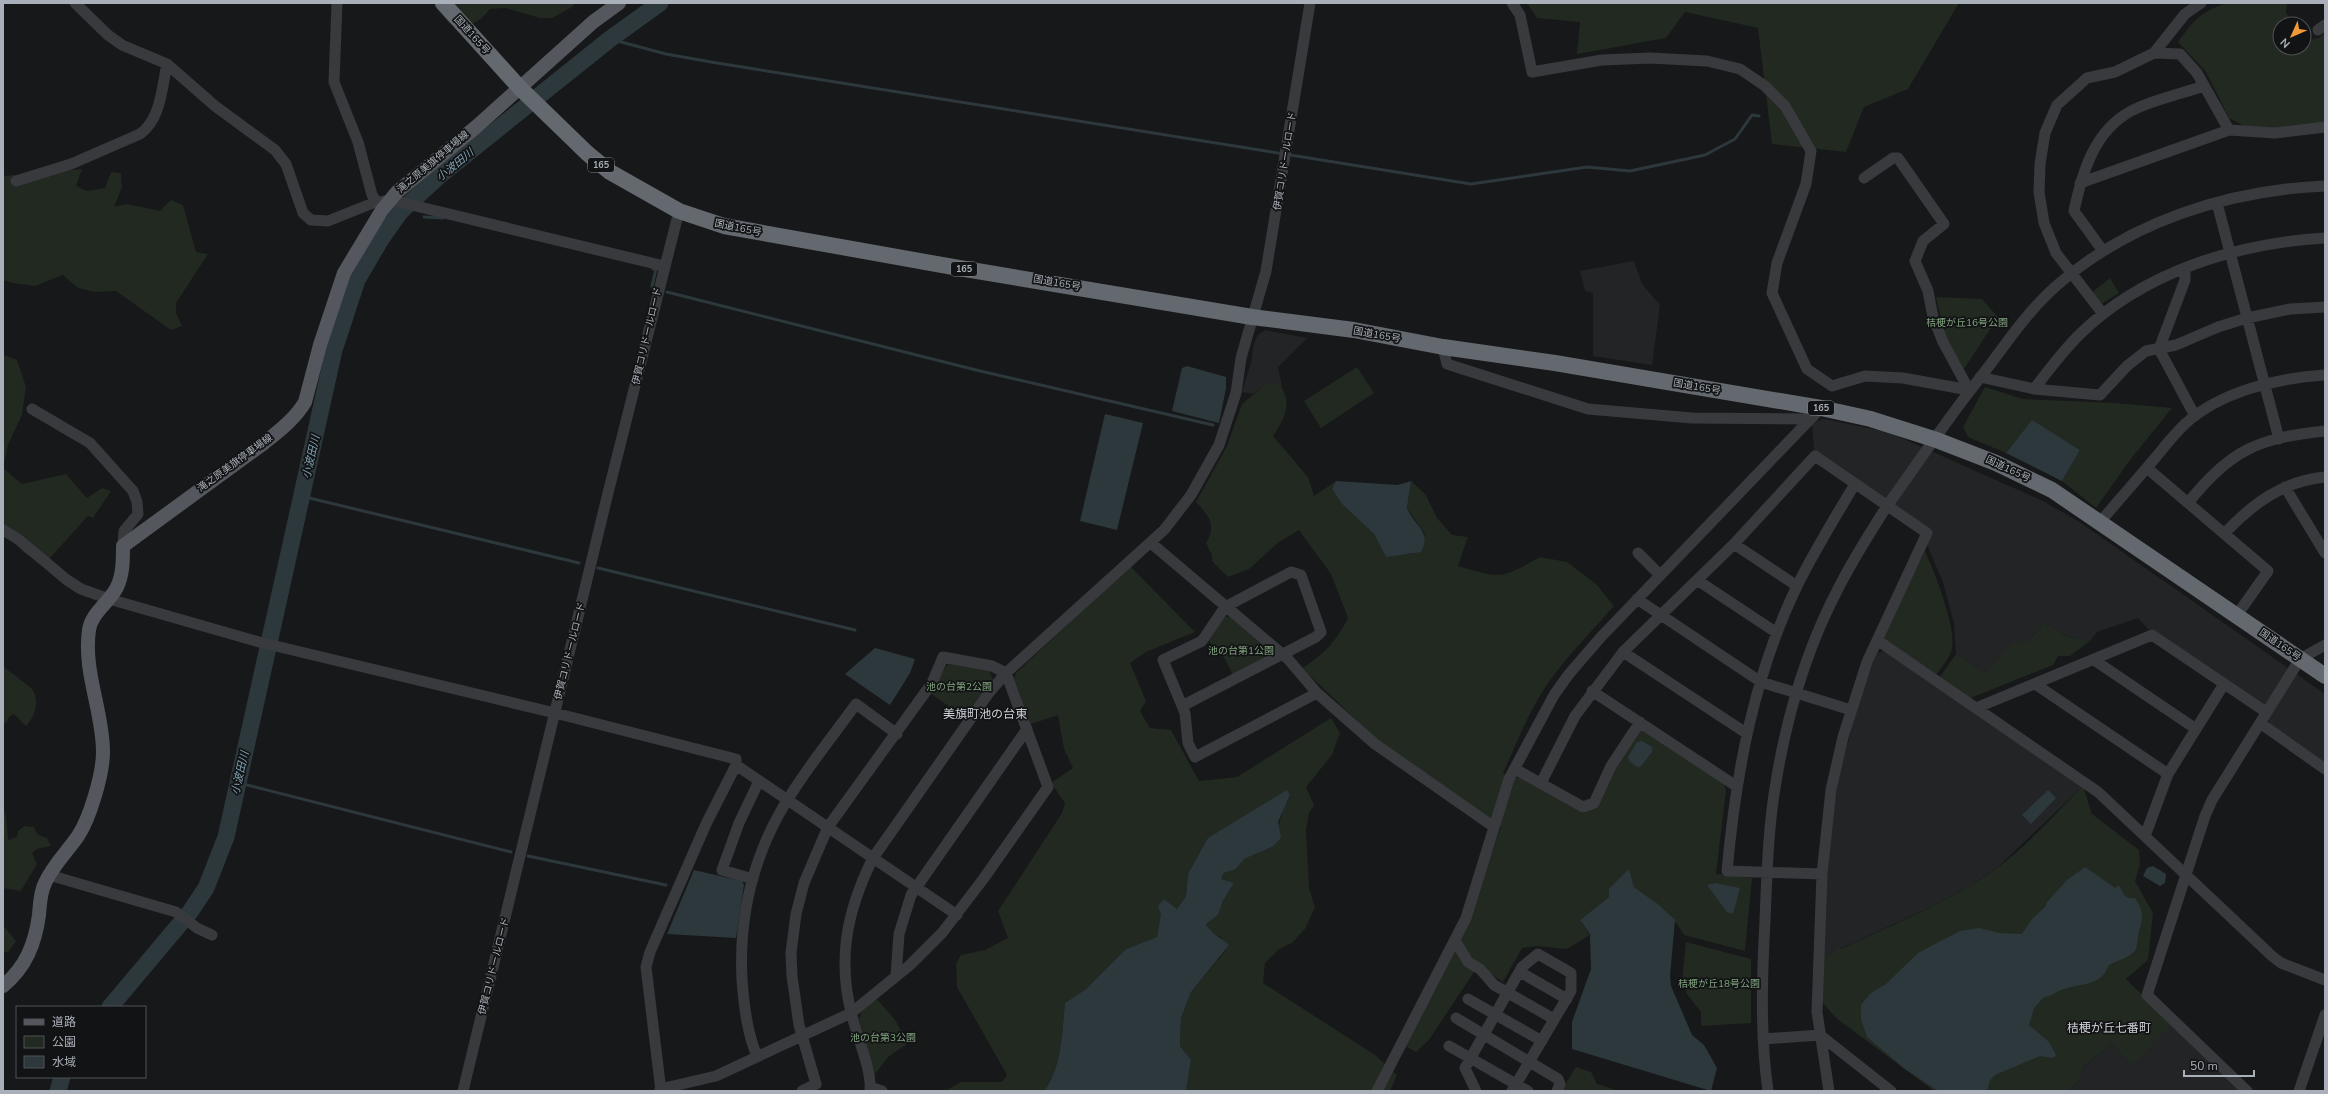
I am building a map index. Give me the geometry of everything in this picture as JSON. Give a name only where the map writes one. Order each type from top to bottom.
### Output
[{"type":"highway","name":"国道165号","points":[[443,3],[527,94],[587,153],[610,172],[679,212],[724,226],[1252,317],[1354,330],[1443,347],[1555,363],[1815,414],[1871,419],[1934,439],[1996,463],[2052,490],[2101,521],[2325,676]]},
{"type":"main road","name":"滝之原美旗停車場線","points":[[123,546],[264,443],[285,426],[301,410],[305,402],[320,345],[344,273],[396,201],[403,187],[527,94],[593,22],[619,3]]},
{"type":"main road","points":[[3,986],[19,970],[31,950],[36,937],[41,894],[49,875],[79,835],[90,808],[102,767],[102,738],[87,653],[89,628],[117,588],[121,576],[123,546]]},
{"type":"street","points":[[75,3],[108,35],[122,44],[167,64],[215,106],[267,143],[281,157],[303,213],[311,220],[328,221],[377,203],[396,201],[664,266]]},
{"type":"street","points":[[337,3],[334,82],[358,142],[372,195],[377,203]]},
{"type":"street","name":"伊賀コリドールロード","points":[[870,1089],[851,1013],[845,976],[845,944],[859,886],[873,858],[984,700],[1006,673],[1151,543],[1177,515],[1191,495],[1219,445],[1236,393],[1241,358],[1266,271],[1310,3]]},
{"type":"street","points":[[1512,3],[1520,15],[1532,72],[1602,60],[1687,59],[1707,61],[1740,69],[1765,86],[1785,106],[1811,151],[1806,184],[1777,263],[1772,292],[1806,369],[1832,386],[1865,376],[1903,378],[1969,390]]},
{"type":"street","points":[[2103,314],[2056,253],[2044,223],[2039,185],[2040,164],[2045,133],[2056,105],[2087,78],[2115,72],[2154,53],[2186,14],[2201,3]]},
{"type":"street","points":[[2154,53],[2180,54],[2197,73],[2229,130]]},
{"type":"street","points":[[16,181],[71,164],[146,130],[157,110],[167,64]]},
{"type":"street","points":[[2103,251],[2074,211],[2080,183],[2098,143],[2111,124],[2132,110],[2204,86]]},
{"type":"street","points":[[2080,183],[2229,130],[2275,133],[2325,127]]},
{"type":"street","points":[[1864,178],[1893,158],[1898,158],[1944,224],[1923,241],[1915,261],[1928,291],[1933,317],[1943,342],[1969,390]]},
{"type":"street","points":[[1768,1091],[1762,1039],[1762,1006],[1767,872],[1776,783],[1797,694],[1818,635],[1840,585],[1887,506],[1969,390],[1980,378],[2028,315],[2055,287],[2072,273],[2103,251],[2164,220],[2217,203],[2257,193],[2325,186]]},
{"type":"street","points":[[2217,203],[2279,438]]},
{"type":"street","name":"伊賀コリドールロード","points":[[464,1091],[664,266],[679,212]]},
{"type":"street","points":[[2034,389],[2066,349],[2103,314],[2142,289],[2185,269],[2230,253],[2282,243],[2325,238]]},
{"type":"street","points":[[2185,269],[2185,280],[2159,349],[2195,416]]},
{"type":"street","points":[[1980,378],[2034,389],[2100,395],[2108,384],[2146,351],[2159,349],[2247,318],[2290,309],[2325,307]]},
{"type":"street","points":[[1443,347],[1447,364],[1588,409],[1732,420],[1815,414]]},
{"type":"street","points":[[2101,521],[2179,430],[2195,416],[2225,399],[2264,385],[2325,375]]},
{"type":"street","points":[[32,409],[90,443],[133,491],[137,502],[138,514],[124,532],[123,546]]},
{"type":"street","points":[[1377,1091],[1437,971],[1466,918],[1506,789],[1554,695],[1569,674],[1660,575],[1696,529],[1815,414]]},
{"type":"street","points":[[2188,503],[2215,472],[2231,458],[2259,444],[2279,438],[2325,431]]},
{"type":"street","points":[[1541,783],[1564,736],[1592,691],[1623,652],[1734,544],[1815,456],[1927,533],[1877,640],[1851,710],[1831,790],[1822,874],[1817,1012],[1829,1091]]},
{"type":"street","points":[[2147,468],[2268,571],[2236,615]]},
{"type":"street","points":[[2224,534],[2247,510],[2285,487],[2325,477]]},
{"type":"street","points":[[1822,874],[1727,871],[1736,786],[1746,733],[1777,633],[1798,586],[1822,539],[1856,484]]},
{"type":"street","points":[[2285,487],[2325,553]]},
{"type":"street","points":[[3,530],[18,538],[67,580],[81,588],[109,599],[259,642],[555,713],[736,759],[736,765],[706,824],[650,952],[646,968],[660,1090],[685,1087],[716,1076],[757,1056],[802,1037],[851,1013],[926,951],[957,915],[1048,787],[1006,673],[992,666],[942,657],[932,683],[897,734],[828,827],[804,883],[794,930],[791,953],[793,993],[802,1037],[816,1084],[802,1091]]},
{"type":"street","points":[[1151,543],[1282,655],[1317,693],[1375,744],[1494,827]]},
{"type":"street","points":[[1734,544],[1798,586]]},
{"type":"street","points":[[1638,553],[1660,575]]},
{"type":"street","points":[[1182,706],[1316,637],[1320,632],[1302,575],[1291,572],[1225,606],[1202,641],[1163,660],[1182,706],[1188,743],[1195,757],[1317,693]]},
{"type":"street","points":[[1697,580],[1777,633]]},
{"type":"street","points":[[1637,599],[1761,682],[1851,710]]},
{"type":"street","points":[[1976,708],[2152,635],[2266,712]]},
{"type":"street","points":[[1877,640],[2098,792],[2281,963],[2325,980]]},
{"type":"street","points":[[2246,1091],[2147,995],[2205,816],[2212,800],[2300,659],[2325,645]]},
{"type":"street","points":[[1623,652],[1746,733]]},
{"type":"street","points":[[2094,660],[2196,729]]},
{"type":"street","points":[[2035,684],[2168,774]]},
{"type":"street","points":[[2145,836],[2168,774],[2224,684]]},
{"type":"street","points":[[1592,691],[1736,786]]},
{"type":"street","points":[[757,1056],[752,1044],[743,997],[741,960],[747,902],[753,879],[768,836],[788,801],[856,704],[897,734]]},
{"type":"street","points":[[1515,769],[1583,807],[1594,803],[1611,766],[1640,722]]},
{"type":"street","points":[[2260,723],[2325,769]]},
{"type":"street","points":[[896,976],[899,934],[907,904],[916,886],[1027,729]]},
{"type":"street","points":[[736,765],[957,915]]},
{"type":"street","points":[[753,879],[722,870],[739,823],[759,782]]},
{"type":"street","points":[[49,875],[176,912],[197,928],[212,935]]},
{"type":"street","points":[[1455,940],[1468,962],[1480,969],[1494,985],[1554,1019]]},
{"type":"street","points":[[1476,1091],[1466,1068],[1483,1035],[1520,972],[1526,963],[1538,954],[1571,973],[1571,991],[1531,1062],[1514,1088]]},
{"type":"street","points":[[1520,972],[1567,998]]},
{"type":"street","points":[[1468,999],[1542,1041]]},
{"type":"street","points":[[2299,1091],[2325,1015]]},
{"type":"street","points":[[1456,1018],[1558,1079],[1560,1084],[1557,1091]]},
{"type":"street","points":[[1762,1039],[1820,1035],[1887,1090]]},
{"type":"street","points":[[1449,1046],[1471,1058],[1514,1088],[1528,1091]]},
{"type":"street","points":[[870,1089],[882,1091]]},
{"type":"shaded area","points":[[1634,261],[1642,284],[1660,305],[1652,365],[1593,356],[1593,293],[1585,291],[1580,271]]},
{"type":"shaded area","points":[[1265,330],[1307,338],[1278,367],[1282,387],[1267,383],[1253,394],[1242,392],[1251,363],[1254,343],[1258,335]]},
{"type":"shaded area","points":[[1824,419],[1888,432],[2041,500],[2078,521],[2325,694],[2325,764],[2270,726],[2268,718],[2236,688],[2148,629],[2138,618],[2097,632],[2090,641],[2069,637],[2044,623],[2029,641],[1986,673],[1956,654],[1954,624],[1943,582],[1927,545],[1931,532],[1814,450],[1812,423]]},
{"type":"shaded area","points":[[1884,651],[2083,786],[1998,867],[1971,885],[1935,905],[1840,949],[1835,949],[1834,953],[1823,958],[1827,847],[1841,767],[1862,691],[1877,653]]},
{"type":"shaded area","points":[[2132,986],[2239,1091],[2068,1091],[2080,1080],[2083,1067],[2112,1043]]},
{"type":"green space","points":[[435,3],[573,3],[574,6],[552,18],[540,18],[505,8],[490,9],[481,19],[460,30],[449,23],[434,6]]},
{"type":"green space","points":[[1527,3],[1959,3],[1908,89],[1864,107],[1846,152],[1772,144],[1758,28],[1685,12],[1666,38],[1577,54],[1580,22],[1537,18]]},
{"type":"green space","points":[[2228,3],[2287,3],[2286,13],[2288,16],[2272,16],[2272,56],[2312,56],[2312,39],[2319,38],[2325,33],[2325,123],[2269,131],[2248,128],[2229,118],[2206,72],[2178,42],[2188,28],[2199,17],[2211,9]]},
{"type":"green space","points":[[82,169],[76,186],[87,191],[105,188],[111,172],[121,173],[122,187],[114,207],[127,204],[160,211],[171,200],[183,205],[196,252],[208,254],[176,303],[176,313],[182,326],[171,330],[116,291],[94,292],[78,288],[63,275],[35,286],[3,280],[3,176]]},
{"type":"green space","points":[[2110,278],[2119,293],[2100,305],[2090,294]]},
{"type":"green space","name":"桔梗が丘16号公園","points":[[1936,297],[1982,299],[1998,317],[1964,369],[1945,336]]},
{"type":"green space","points":[[3,355],[17,360],[26,387],[22,415],[8,445],[3,468]]},
{"type":"green space","points":[[1357,367],[1374,393],[1321,428],[1304,401]]},
{"type":"green space","points":[[1267,383],[1280,385],[1286,398],[1286,411],[1281,424],[1273,436],[1308,477],[1314,496],[1336,481],[1332,489],[1342,504],[1374,534],[1386,557],[1400,554],[1412,554],[1425,534],[1407,508],[1411,481],[1426,495],[1437,518],[1452,535],[1468,537],[1458,566],[1493,575],[1500,575],[1516,570],[1540,557],[1567,562],[1596,584],[1614,606],[1572,653],[1548,683],[1518,738],[1503,773],[1513,779],[1519,777],[1583,813],[1597,806],[1621,757],[1638,731],[1644,730],[1724,783],[1726,791],[1716,874],[1752,878],[1745,951],[1684,935],[1662,908],[1634,887],[1629,870],[1609,897],[1580,920],[1590,935],[1567,949],[1537,946],[1522,948],[1503,982],[1488,972],[1480,963],[1429,1040],[1416,1052],[1405,1046],[1460,940],[1501,827],[1376,739],[1302,668],[1317,658],[1329,646],[1348,618],[1331,574],[1299,530],[1279,542],[1249,569],[1228,577],[1212,561],[1212,555],[1206,543],[1211,531],[1210,521],[1196,502],[1227,446],[1242,404]]},
{"type":"green space","points":[[1985,387],[2023,399],[2116,403],[2172,408],[2130,460],[2096,508],[2062,481],[2080,450],[2032,421],[2006,453],[1968,437],[1963,427]]},
{"type":"green space","points":[[3,468],[22,484],[66,474],[87,498],[102,488],[111,491],[93,518],[88,516],[49,559],[37,561],[23,552],[3,527]]},
{"type":"green space","points":[[1925,551],[1934,572],[1949,617],[1952,631],[1953,643],[1951,652],[1936,675],[1885,641],[1884,635]]},
{"type":"green space","points":[[1130,566],[1195,632],[1146,652],[1130,663],[1146,701],[1140,711],[1150,728],[1171,730],[1199,781],[1237,777],[1331,718],[1340,733],[1332,755],[1306,787],[1314,805],[1309,813],[1306,830],[1309,888],[1315,907],[1305,929],[1293,942],[1278,950],[1265,963],[1263,983],[1375,1055],[1397,1075],[1390,1091],[1186,1091],[1191,1060],[1180,1046],[1181,1018],[1191,992],[1225,951],[1222,938],[1210,931],[1206,924],[1218,915],[1223,901],[1234,883],[1221,880],[1224,873],[1236,869],[1244,859],[1272,847],[1283,810],[1290,796],[1188,874],[1186,896],[1177,909],[1164,899],[1157,937],[1126,949],[1086,989],[1065,1003],[1058,1060],[1050,1082],[1044,1091],[945,1091],[961,1082],[1002,1082],[1007,1075],[957,987],[956,964],[961,955],[985,950],[1008,938],[998,911],[1062,813],[1065,803],[1051,783],[1073,768],[1064,749],[1058,715],[1031,724],[1014,679],[1016,673]]},
{"type":"green space","name":"池の台第1公園","points":[[1223,617],[1230,617],[1272,653],[1272,656],[1233,675],[1225,659],[1209,641]]},
{"type":"green space","points":[[2044,623],[2069,637],[2090,641],[2070,656],[2058,656],[2053,665],[1968,699],[1939,678],[1956,654],[1986,673],[2013,643],[2029,641]]},
{"type":"green space","name":"池の台第2公園","points":[[950,663],[989,671],[993,679],[964,717],[930,693],[946,666]]},
{"type":"green space","points":[[3,666],[30,687],[35,694],[36,704],[34,714],[26,726],[14,714],[9,717],[6,723],[3,722]]},
{"type":"green space","points":[[2083,786],[2092,814],[2139,850],[2140,865],[2135,881],[2153,913],[2148,960],[2126,979],[2172,1024],[2132,1066],[2112,1043],[2083,1067],[2080,1080],[2068,1091],[1934,1091],[1836,1018],[1822,1002],[1823,958],[1834,953],[1835,949],[1841,949],[1941,902],[1979,880],[2019,850]]},
{"type":"green space","points":[[3,808],[6,816],[8,840],[17,837],[18,831],[24,826],[34,827],[37,834],[47,838],[51,846],[37,849],[32,853],[37,864],[21,891],[3,888]]},
{"type":"green space","points":[[3,925],[16,941],[8,952],[3,952]]},
{"type":"green space","name":"桔梗が丘18号公園","points":[[1686,942],[1751,959],[1751,1023],[1701,1026],[1701,1012],[1687,994],[1682,981]]},
{"type":"green space","name":"池の台第3公園","points":[[876,998],[896,1021],[907,1044],[888,1057],[875,1074],[859,1019],[862,1011]]},
{"type":"green space","points":[[1576,1067],[1591,1072],[1597,1084],[1619,1091],[1561,1091]]},
{"type":"water","points":[[1187,366],[1226,377],[1226,388],[1219,423],[1172,411],[1182,368]]},
{"type":"water","points":[[1105,414],[1143,423],[1117,530],[1080,521]]},
{"type":"water","points":[[2032,420],[2080,450],[2062,481],[2006,453]]},
{"type":"water","points":[[1336,481],[1398,485],[1411,481],[1407,508],[1424,534],[1424,545],[1421,552],[1386,557],[1374,534],[1342,504],[1332,489]]},
{"type":"water","points":[[875,648],[915,659],[910,673],[890,705],[845,674]]},
{"type":"water","points":[[1642,741],[1652,747],[1652,752],[1641,766],[1637,767],[1629,761],[1628,757],[1637,742]]},
{"type":"water","points":[[1287,790],[1290,795],[1278,822],[1281,838],[1272,847],[1244,859],[1236,869],[1224,873],[1221,879],[1234,883],[1223,901],[1218,915],[1206,924],[1213,933],[1229,945],[1191,992],[1181,1018],[1180,1046],[1191,1060],[1186,1091],[1044,1091],[1050,1082],[1058,1060],[1065,1003],[1086,989],[1126,949],[1157,937],[1161,914],[1158,906],[1164,899],[1177,909],[1186,896],[1188,874],[1208,838]]},
{"type":"water","points":[[2048,790],[2056,798],[2031,824],[2022,815]]},
{"type":"water","points":[[2153,866],[2166,874],[2165,883],[2160,886],[2143,876],[2147,868]]},
{"type":"water","points":[[2085,867],[2115,888],[2119,885],[2127,897],[2135,898],[2141,909],[2142,921],[2134,952],[2109,965],[2105,972],[2095,981],[2064,989],[2050,996],[2044,997],[2034,1008],[2029,1025],[2049,1042],[2056,1055],[2053,1058],[2040,1056],[1995,1075],[1990,1080],[1987,1091],[1938,1091],[1905,1069],[1867,1037],[1861,1019],[1861,1005],[1871,993],[1886,984],[1918,953],[1960,931],[1979,928],[1999,933],[2022,934],[2032,919],[2045,907],[2047,902],[2067,880]]},
{"type":"water","points":[[1629,869],[1634,887],[1658,904],[1675,920],[1670,976],[1671,986],[1692,1035],[1704,1045],[1717,1068],[1711,1091],[1572,1049],[1572,1022],[1591,969],[1590,934],[1580,920],[1609,897],[1609,889]]},
{"type":"water","points":[[694,870],[742,881],[744,885],[736,938],[667,934]]},
{"type":"water","points":[[1715,883],[1740,888],[1733,914],[1727,912],[1707,885]]},
{"type":"waterway","name":"小波田川","points":[[111,1006],[190,912],[206,888],[226,837],[334,350],[357,280],[381,239],[400,212],[439,176],[610,39],[660,3]]},
{"type":"waterway","points":[[610,39],[666,54],[711,62],[1471,184],[1587,167],[1630,171],[1705,155],[1735,139],[1752,115],[1759,116]]},
{"type":"waterway","points":[[424,217],[443,218]]},
{"type":"waterway","points":[[652,286],[656,269],[653,269]]},
{"type":"waterway","points":[[667,292],[976,370],[1213,425]]},
{"type":"waterway","points":[[301,496],[579,563]]},
{"type":"waterway","points":[[598,568],[855,630]]},
{"type":"waterway","points":[[239,783],[511,852]]},
{"type":"waterway","points":[[528,856],[666,885]]},
{"type":"waterway","name":"小波田川","points":[[58,1091],[62,1078]]},
{"type":"district","name":"美旗町池の台東","points":[[985,714]]},
{"type":"district","name":"桔梗が丘七番町","points":[[2109,1028]]}]
